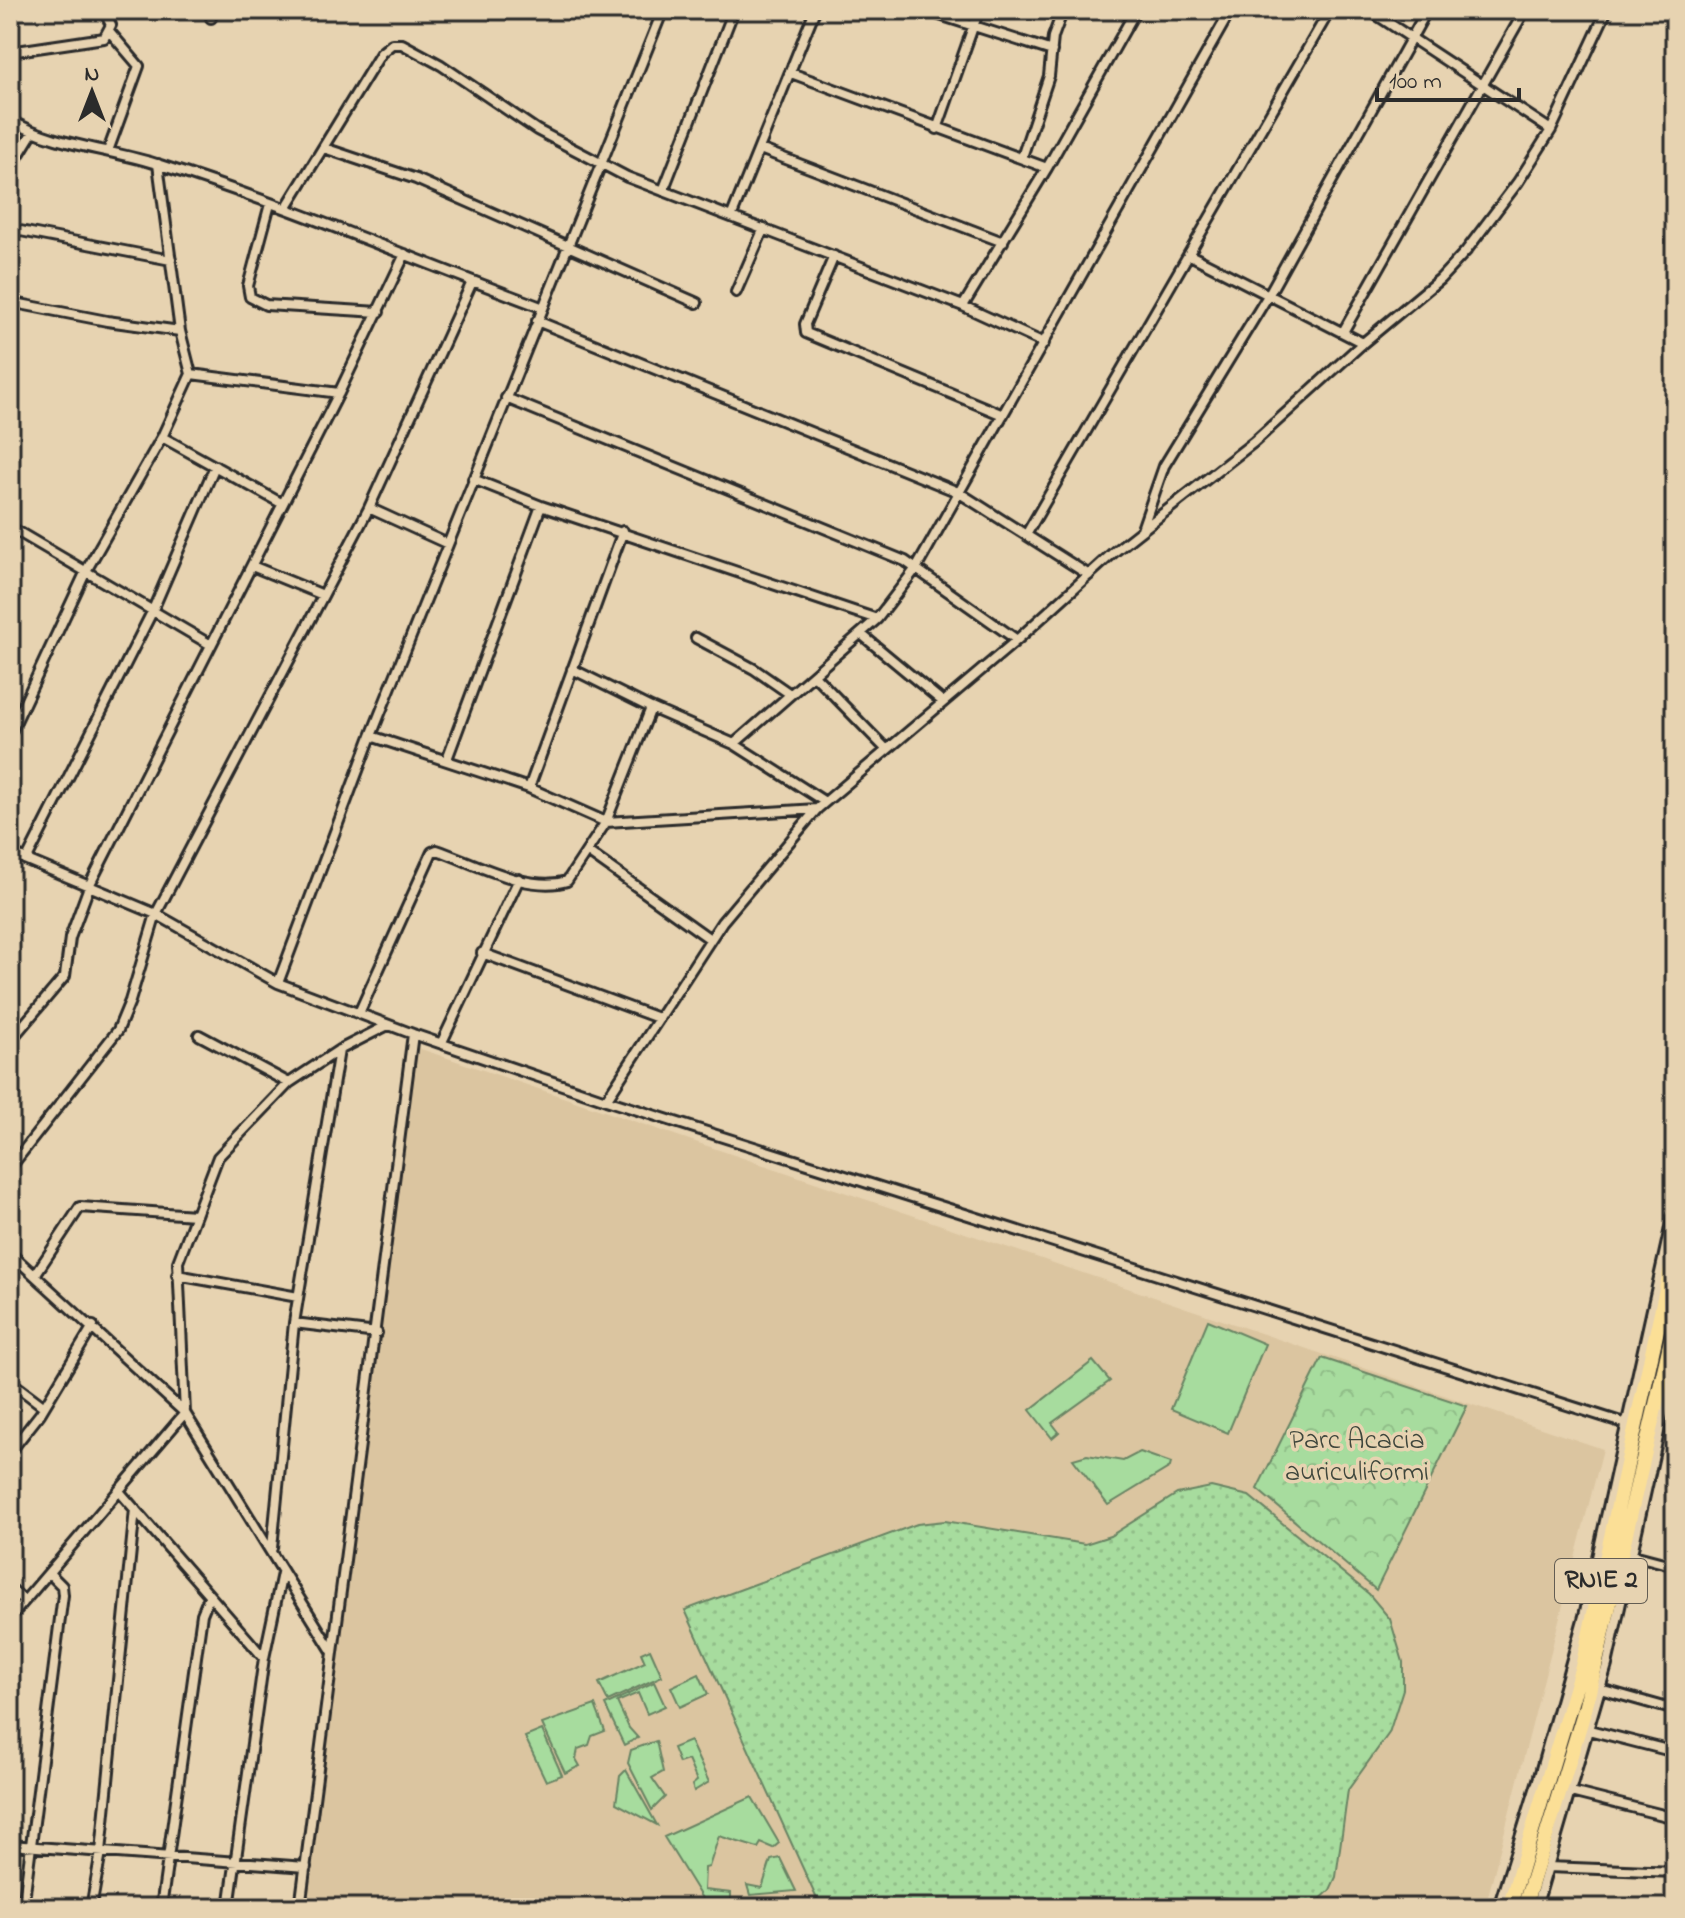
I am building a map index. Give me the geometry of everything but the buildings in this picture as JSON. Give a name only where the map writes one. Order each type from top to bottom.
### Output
[{"type":"highway","name":"RNIE 2","points":[[1509,1908],[1583,1663],[1675,1249]]},
{"type":"highway","name":"RNIE 2","points":[[1524,1908],[1589,1695],[1675,1323]]},
{"type":"street","points":[[10,52],[104,38],[110,32],[111,25],[104,10]]},
{"type":"street","points":[[278,983],[371,736],[663,10]]},
{"type":"street","points":[[663,191],[734,10]]},
{"type":"street","points":[[732,215],[815,10]]},
{"type":"street","points":[[924,10],[974,23],[1052,51]]},
{"type":"street","points":[[937,129],[979,10]]},
{"type":"street","points":[[1022,157],[1049,76],[1063,10]]},
{"type":"street","points":[[963,306],[1047,168],[1136,10]]},
{"type":"street","points":[[734,744],[877,619],[917,567],[1231,10]]},
{"type":"street","points":[[1026,535],[1330,10]]},
{"type":"street","points":[[1369,10],[1551,130]]},
{"type":"street","points":[[1142,530],[1164,466],[1269,294],[1427,10]]},
{"type":"street","points":[[1343,332],[1525,10]]},
{"type":"street","points":[[606,1100],[744,892],[821,805],[1142,530],[1254,442],[1363,343],[1440,279],[1466,251],[1510,195],[1551,130],[1607,10]]},
{"type":"street","points":[[108,151],[139,66],[110,32]]},
{"type":"street","points":[[286,208],[381,53],[392,44],[402,44],[537,130],[599,163],[663,191],[963,306],[1044,343]]},
{"type":"street","points":[[791,73],[1047,168]]},
{"type":"street","points":[[10,120],[32,133],[158,164],[286,208],[541,307]]},
{"type":"street","points":[[10,169],[32,133]]},
{"type":"street","points":[[324,148],[416,179],[697,303]]},
{"type":"street","points":[[760,149],[1003,242]]},
{"type":"street","points":[[10,734],[86,571],[162,437],[191,374],[180,331],[158,164]]},
{"type":"street","points":[[270,204],[255,252],[248,286],[250,297],[266,305],[379,312]]},
{"type":"street","points":[[736,292],[764,228]]},
{"type":"street","points":[[10,229],[171,260]]},
{"type":"street","points":[[10,1041],[65,976],[70,938],[90,884],[339,393],[405,254]]},
{"type":"street","points":[[1190,255],[1363,343]]},
{"type":"street","points":[[834,256],[805,324],[806,333],[1003,415]]},
{"type":"street","points":[[10,1168],[118,1030],[156,914],[369,508],[472,282]]},
{"type":"street","points":[[10,302],[107,321],[180,331]]},
{"type":"street","points":[[537,321],[958,492],[1089,575]]},
{"type":"street","points":[[191,374],[339,393]]},
{"type":"street","points":[[506,398],[917,567],[1017,640]]},
{"type":"street","points":[[162,437],[281,503]]},
{"type":"street","points":[[27,859],[152,612],[215,466]]},
{"type":"street","points":[[473,479],[541,506],[623,531],[877,619]]},
{"type":"street","points":[[447,759],[541,506]]},
{"type":"street","points":[[369,508],[448,544]]},
{"type":"street","points":[[10,527],[211,645]]},
{"type":"street","points":[[529,788],[623,531]]},
{"type":"street","points":[[252,566],[323,595]]},
{"type":"street","points":[[861,634],[943,702]]},
{"type":"street","points":[[696,638],[754,669],[790,694]]},
{"type":"street","points":[[572,669],[734,744],[821,805]]},
{"type":"street","points":[[814,675],[887,750]]},
{"type":"street","points":[[359,1013],[432,852],[437,850],[519,879],[554,885],[567,881],[606,822],[651,708]]},
{"type":"street","points":[[371,736],[529,788],[606,822],[821,805]]},
{"type":"street","points":[[588,852],[710,939]]},
{"type":"street","points":[[10,853],[156,914],[278,983],[413,1034],[606,1100],[1627,1424]]},
{"type":"street","points":[[442,1042],[519,879]]},
{"type":"street","points":[[482,953],[658,1018]]},
{"type":"street","points":[[10,1618],[185,1413],[177,1275],[182,1248],[223,1150],[289,1083],[339,1050],[388,1025]]},
{"type":"street","points":[[300,1908],[377,1333],[413,1034]]},
{"type":"street","points":[[199,1035],[289,1083]]},
{"type":"street","points":[[271,1549],[294,1323],[339,1050]]},
{"type":"street","points":[[35,1275],[80,1207],[195,1215]]},
{"type":"street","points":[[1499,1908],[1585,1616],[1675,1210]]},
{"type":"street","points":[[10,1253],[185,1413],[332,1651]]},
{"type":"street","points":[[177,1275],[298,1297]]},
{"type":"street","points":[[294,1323],[377,1333]]},
{"type":"street","points":[[10,1452],[93,1326]]},
{"type":"street","points":[[1536,1908],[1600,1689],[1675,1361]]},
{"type":"street","points":[[10,1381],[43,1406]]},
{"type":"street","points":[[119,1491],[264,1658]]},
{"type":"street","points":[[91,1908],[101,1852],[135,1509]]},
{"type":"street","points":[[1633,1555],[1675,1566]]},
{"type":"street","points":[[229,1908],[264,1658],[283,1572]]},
{"type":"street","points":[[23,1908],[63,1595],[62,1586],[49,1573]]},
{"type":"street","points":[[10,1588],[24,1601]]},
{"type":"street","points":[[161,1908],[202,1614],[209,1597]]},
{"type":"street","points":[[1600,1689],[1675,1710]]},
{"type":"street","points":[[1589,1730],[1675,1752]]},
{"type":"street","points":[[1571,1792],[1675,1818]]},
{"type":"street","points":[[10,1845],[306,1867]]},
{"type":"street","points":[[1548,1867],[1675,1872]]},
{"type":"shaded area","points":[[415,1047],[1603,1449],[1485,1908],[302,1908],[404,1150]]},
{"type":"green space","points":[[1208,1320],[1265,1344],[1228,1433],[1171,1409]]},
{"type":"green space","name":"Parc Acacia auriculiformi","points":[[1322,1358],[1467,1406],[1376,1590],[1257,1489]]},
{"type":"green space","points":[[1093,1361],[1110,1381],[1052,1423],[1059,1432],[1052,1438],[1030,1410]]},
{"type":"green space","points":[[1140,1452],[1171,1463],[1170,1467],[1108,1505],[1073,1459],[1087,1455],[1123,1461]]},
{"type":"green space","points":[[1211,1487],[1249,1496],[1369,1594],[1390,1619],[1403,1662],[1403,1689],[1389,1733],[1348,1790],[1336,1877],[1330,1890],[1311,1908],[1221,1897],[1219,1908],[821,1908],[685,1610],[917,1524],[945,1521],[1085,1544],[1110,1536],[1177,1494]]},
{"type":"green space","points":[[650,1649],[662,1676],[608,1701],[599,1683],[645,1662],[641,1653]]},
{"type":"green space","points":[[699,1674],[708,1694],[680,1707],[671,1687]]},
{"type":"green space","points":[[654,1682],[665,1706],[647,1714],[638,1693],[617,1702],[629,1728],[638,1738],[624,1745],[605,1705]]},
{"type":"green space","points":[[595,1705],[605,1731],[592,1736],[589,1745],[578,1749],[576,1759],[580,1766],[565,1773],[542,1724]]},
{"type":"green space","points":[[542,1730],[562,1775],[546,1781],[525,1737]]},
{"type":"green space","points":[[656,1741],[663,1772],[652,1778],[665,1797],[652,1810],[628,1763],[631,1750]]},
{"type":"green space","points":[[690,1741],[709,1782],[694,1791],[692,1785],[697,1781],[688,1760],[679,1763],[673,1748]]},
{"type":"green space","points":[[626,1770],[657,1825],[616,1803],[620,1776]]},
{"type":"green space","points":[[752,1797],[779,1843],[773,1848],[761,1843],[758,1848],[719,1836],[709,1867],[705,1868],[704,1890],[731,1893],[731,1900],[703,1900],[664,1837]]},
{"type":"green space","points":[[780,1858],[796,1891],[750,1895],[747,1885],[762,1888],[771,1860]]}]
